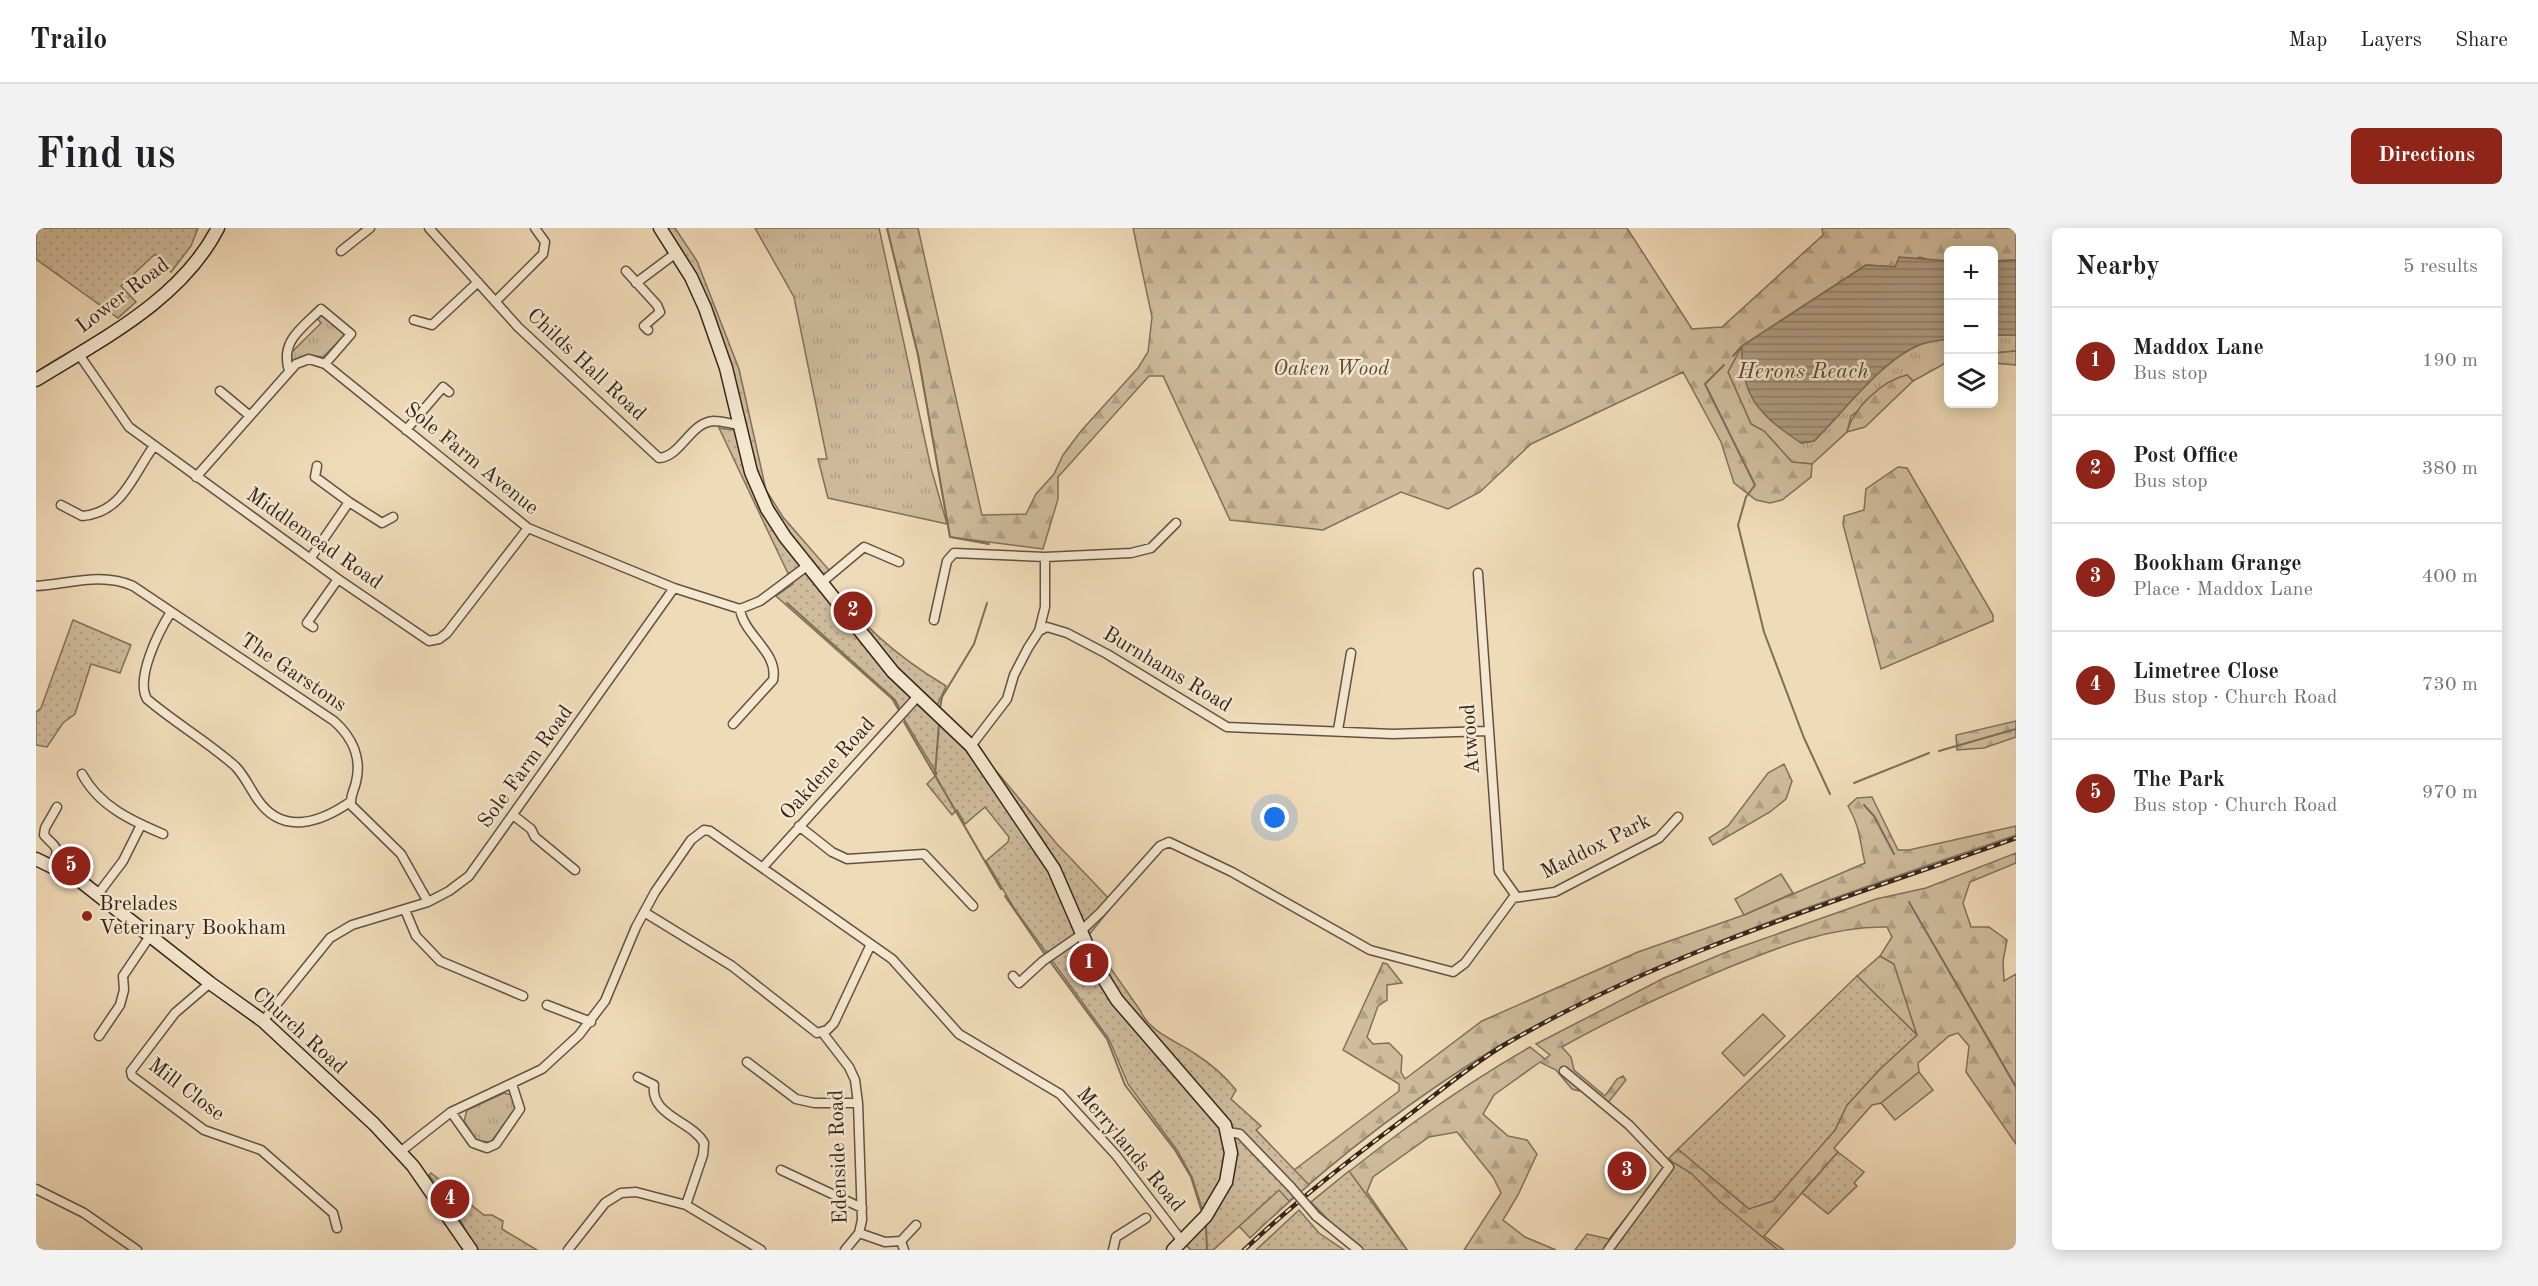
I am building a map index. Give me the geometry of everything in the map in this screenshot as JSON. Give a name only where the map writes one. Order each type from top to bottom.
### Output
[{"type":"street","name":"Lower Road","points":[[36,380],[135,317],[174,286],[202,255],[218,228]]},
{"type":"street","points":[[341,251],[370,228]]},
{"type":"street","name":"Childs Hall Road","points":[[429,228],[518,327],[583,390],[659,458],[667,457],[696,429],[713,421],[739,425]]},
{"type":"street","points":[[496,302],[543,254],[545,242],[535,228]]},
{"type":"street","points":[[660,228],[705,308],[726,368],[751,472],[767,509],[807,566],[893,672],[971,746],[1054,869],[1096,966],[1117,1000],[1218,1114],[1228,1132],[1231,1165],[1220,1195],[1206,1216],[1177,1246]]},
{"type":"street","points":[[636,283],[676,253]]},
{"type":"street","points":[[626,272],[660,312],[644,326],[648,330]]},
{"type":"street","points":[[414,320],[432,325],[478,282]]},
{"type":"street","points":[[196,477],[290,371],[296,364],[309,359],[325,364],[351,334],[321,309],[286,347],[285,358],[290,371]]},
{"type":"street","name":"Middlemead Road","points":[[78,353],[129,427],[338,579],[429,640],[439,639],[447,633],[528,528]]},
{"type":"street","name":"Sole Farm Avenue","points":[[325,364],[528,528],[674,588]]},
{"type":"street","points":[[406,430],[443,387],[449,392]]},
{"type":"street","points":[[220,391],[250,416]]},
{"type":"street","points":[[61,505],[82,516],[106,509],[126,492],[154,446]]},
{"type":"street","points":[[317,466],[315,477],[349,502],[381,523],[393,517]]},
{"type":"street","points":[[310,559],[349,502]]},
{"type":"street","points":[[934,620],[947,561],[954,553],[1045,557],[1131,553],[1151,548],[1176,523]]},
{"type":"street","points":[[821,583],[864,547],[899,562]]},
{"type":"street","points":[[971,746],[1006,699],[1022,657],[1039,631],[1045,607],[1045,557]]},
{"type":"street","points":[[674,588],[740,609],[760,601],[807,566]]},
{"type":"street","name":"Atwood","points":[[1478,573],[1499,872],[1516,896]]},
{"type":"street","name":"The Garstons","points":[[36,586],[92,578],[115,579],[133,586],[342,729],[355,749],[358,760],[358,772],[350,802]]},
{"type":"street","points":[[313,627],[307,623],[338,579]]},
{"type":"street","name":"Sole Farm Road","points":[[263,1021],[330,938],[352,926],[428,902],[449,891],[469,876],[674,588]]},
{"type":"street","points":[[733,724],[773,680],[775,672],[771,660],[742,620],[740,609]]},
{"type":"street","points":[[171,612],[159,631],[143,678],[143,692],[147,699],[234,765],[258,800],[274,815],[294,823],[305,823],[327,817],[350,802],[354,811],[401,854],[428,902]]},
{"type":"street","name":"Burnhams Road","points":[[1039,631],[1050,627],[1067,633],[1227,727],[1393,734],[1488,731]]},
{"type":"street","points":[[1338,730],[1350,653]]},
{"type":"street","name":"Oakdene Road","points":[[763,867],[919,695]]},
{"type":"street","points":[[82,774],[102,801],[141,825],[163,834]]},
{"type":"street","points":[[52,866],[57,849],[55,843],[44,835],[45,828],[57,807]]},
{"type":"street","points":[[513,815],[531,829],[535,837],[575,870]]},
{"type":"street","name":"Maddox Park","points":[[1516,896],[1555,892],[1659,838],[1677,817]]},
{"type":"street","points":[[98,894],[123,861],[141,825]]},
{"type":"street","points":[[799,826],[832,852],[847,859],[924,854],[973,906]]},
{"type":"street","name":"Merrylands Road","points":[[644,912],[666,874],[691,840],[704,830],[710,831],[871,944],[902,969],[958,1034],[1038,1080],[1071,1103],[1116,1155],[1177,1246]]},
{"type":"street","points":[[1013,976],[1019,983],[1081,933],[1160,846],[1169,843],[1232,872],[1370,950],[1453,972],[1465,963],[1516,896]]},
{"type":"street","name":"Church Road","points":[[36,859],[98,894],[210,983],[263,1021],[374,1124],[400,1152],[427,1183],[471,1250]]},
{"type":"street","points":[[405,910],[416,936],[440,961],[523,996]]},
{"type":"street","points":[[400,1152],[451,1112],[542,1068],[591,1022],[616,978],[644,912],[732,966],[812,1031],[822,1032],[834,1023],[871,944]]},
{"type":"street","points":[[99,1036],[120,1005],[124,990],[123,976],[150,936]]},
{"type":"street","name":"Mill Close","points":[[210,983],[176,1013],[131,1071],[132,1077],[204,1130],[261,1150],[333,1213],[337,1228]]},
{"type":"street","points":[[547,1005],[591,1022]]},
{"type":"street","name":"Edenside Road","points":[[822,1032],[852,1071],[858,1103],[862,1208],[859,1233],[845,1250]]},
{"type":"street","points":[[747,1062],[796,1099],[814,1103],[858,1103]]},
{"type":"street","points":[[1564,1071],[1629,1125],[1669,1167],[1608,1250]]},
{"type":"street","points":[[638,1077],[654,1085],[654,1094],[658,1104],[694,1131],[704,1143],[703,1155],[686,1205]]},
{"type":"street","points":[[451,1112],[473,1143],[487,1148],[496,1144],[519,1109],[512,1084]]},
{"type":"street","points":[[1228,1132],[1238,1133],[1244,1138],[1316,1216],[1358,1250]]},
{"type":"street","points":[[781,1170],[862,1208]]},
{"type":"street","points":[[36,1189],[84,1213],[136,1250]]},
{"type":"street","points":[[568,1250],[598,1208],[621,1193],[636,1192],[686,1205],[762,1250]]},
{"type":"street","points":[[1113,1250],[1116,1238],[1146,1218]]},
{"type":"street","points":[[859,1233],[902,1245],[916,1225]]},
{"type":"green space","points":[[36,228],[198,228],[191,246],[171,272],[155,254],[121,286],[136,302],[118,318],[36,259]]},
{"type":"green space","points":[[667,228],[675,228],[697,261],[739,369],[766,490],[783,517],[829,570],[825,577],[866,625],[894,650],[946,686],[937,706],[977,748],[1057,844],[1114,904],[1088,936],[1144,1018],[1156,1030],[1187,1048],[1227,1080],[1236,1090],[1231,1099],[1261,1126],[1256,1130],[1309,1185],[1289,1201],[1279,1190],[1213,1250],[1191,1250],[1187,1246],[1203,1211],[1192,1177],[1177,1150],[1128,1084],[1109,1039],[1014,908],[986,861],[1008,842],[1009,837],[985,807],[965,824],[957,810],[952,815],[927,784],[937,774],[892,699],[776,596],[793,584],[719,428],[731,430],[745,424],[733,372],[716,322],[694,274]]},
{"type":"green space","points":[[755,228],[879,228],[931,468],[947,524],[828,498],[818,459],[827,459],[794,297]]},
{"type":"green space","name":"Oaken Wood","points":[[887,228],[918,228],[982,515],[1026,514],[1036,494],[1054,474],[1063,455],[1081,431],[1138,368],[1148,352],[1152,317],[1133,228],[1627,228],[1692,329],[1722,327],[1823,235],[1822,228],[2016,228],[2016,260],[1998,261],[1998,246],[1944,246],[1944,261],[1931,261],[1920,257],[1895,267],[1866,265],[1742,346],[1728,372],[1751,424],[1764,431],[1792,462],[1812,464],[1811,477],[1782,500],[1770,503],[1756,500],[1734,483],[1721,442],[1683,372],[1531,444],[1480,492],[1448,509],[1401,492],[1323,530],[1230,520],[1163,376],[1149,376],[1058,477],[1058,499],[1043,549],[950,537],[918,355]]},
{"type":"green space","points":[[320,314],[345,335],[323,357],[307,355],[292,363],[289,358],[291,353],[321,323],[317,318]]},
{"type":"green space","points":[[1998,335],[2016,335],[2016,351],[1998,353]]},
{"type":"green space","points":[[1944,340],[1944,364],[1913,381],[1907,375],[1851,416],[1847,432],[1812,464],[1792,462],[1764,431],[1751,424],[1728,372],[1742,346],[1742,367],[1801,443],[1814,441],[1880,371],[1910,349],[1925,343]]},
{"type":"green space","points":[[2016,351],[2016,365],[1998,363],[1998,353]]},
{"type":"green space","points":[[1907,375],[1913,381],[1865,427],[1847,432],[1850,423],[1870,396],[1888,383]]},
{"type":"green space","points":[[1898,467],[1907,468],[1993,615],[1993,621],[1881,669],[1843,524],[1844,516],[1864,510],[1866,489]]},
{"type":"green space","points":[[73,620],[131,645],[120,673],[91,664],[75,714],[63,723],[47,747],[36,745],[36,712],[41,708]]},
{"type":"green space","points":[[2016,721],[2016,737],[1984,748],[1957,750],[1956,735]]},
{"type":"green space","points":[[1784,764],[1792,781],[1786,799],[1770,812],[1713,845],[1709,838],[1728,826],[1768,773]]},
{"type":"green space","points":[[1872,797],[1898,850],[1909,850],[2016,826],[2016,835],[1848,893],[1736,935],[1626,981],[1573,1007],[1497,1047],[1400,1112],[1307,1186],[1250,1238],[1239,1226],[1213,1250],[1191,1250],[1187,1246],[1256,1130],[1294,1170],[1399,1091],[1399,1084],[1343,1050],[1383,963],[1387,964],[1402,983],[1387,985],[1387,1000],[1378,1006],[1367,1037],[1373,1044],[1389,1043],[1402,1056],[1401,1072],[1405,1079],[1482,1021],[1638,952],[1744,915],[1865,863],[1858,828],[1848,806],[1857,798]]},
{"type":"green space","points":[[2016,853],[2016,863],[1970,882],[1963,903],[1971,927],[1989,927],[2007,940],[2003,961],[2004,981],[2016,974],[2016,1144],[1966,1072],[1969,1046],[1958,1033],[1949,1036],[1918,1063],[1919,1072],[1881,1103],[1872,1105],[1834,1148],[1838,1152],[1764,1236],[1784,1250],[1614,1250],[1676,1167],[1669,1158],[1678,1149],[1749,1209],[1835,1130],[1847,1105],[1880,1069],[1917,1035],[1894,964],[1880,956],[1892,937],[1887,927],[1865,928],[1844,930],[1802,940],[1720,971],[1601,1026],[1562,1047],[1571,1057],[1574,1070],[1605,1096],[1617,1079],[1623,1076],[1626,1080],[1607,1104],[1587,1088],[1579,1091],[1572,1089],[1556,1070],[1540,1062],[1494,1095],[1483,1114],[1508,1136],[1527,1140],[1537,1154],[1518,1195],[1503,1220],[1525,1237],[1556,1250],[1464,1250],[1501,1193],[1493,1177],[1457,1132],[1429,1137],[1373,1177],[1367,1192],[1407,1250],[1364,1250],[1311,1202],[1390,1140],[1472,1082],[1530,1047],[1545,1059],[1550,1055],[1536,1044],[1664,978],[1729,951],[1876,899],[1926,888]]},
{"type":"green space","points":[[1781,874],[1793,893],[1744,915],[1735,899]]},
{"type":"green space","points":[[1880,956],[1894,964],[1917,1035],[1857,976]]},
{"type":"green space","points":[[1857,976],[1917,1035],[1880,1069],[1847,1105],[1835,1130],[1773,1201],[1749,1209],[1678,1149]]},
{"type":"green space","points":[[1763,1014],[1785,1036],[1744,1076],[1722,1053]]},
{"type":"green space","points":[[1919,1072],[1933,1090],[1895,1120],[1881,1103]]},
{"type":"green space","points":[[504,1093],[512,1095],[515,1109],[491,1142],[477,1141],[464,1121],[467,1110]]},
{"type":"green space","points":[[1838,1152],[1864,1172],[1854,1183],[1857,1186],[1828,1214],[1802,1193]]},
{"type":"green space","points":[[1671,1161],[1691,1173],[1718,1200],[1778,1250],[1575,1250],[1587,1234],[1609,1239]]},
{"type":"green space","points":[[1349,1171],[1407,1250],[1364,1250],[1336,1228],[1311,1202]]},
{"type":"green space","points":[[431,1173],[484,1215],[492,1215],[503,1221],[502,1229],[537,1250],[477,1250],[456,1213],[429,1175]]},
{"type":"green space","points":[[1299,1210],[1319,1233],[1344,1250],[1256,1250]]},
{"type":"water","name":"Herons Reach","points":[[1899,257],[1944,261],[1944,340],[1925,343],[1895,359],[1880,371],[1814,441],[1801,443],[1775,424],[1756,404],[1745,379],[1742,346],[1866,265],[1895,267]]},
{"type":"water","points":[[2016,260],[2016,335],[1998,335],[1998,261]]},
{"type":"waterway","points":[[887,228],[918,355],[950,537],[989,544]]},
{"type":"waterway","points":[[1733,356],[1742,346]]},
{"type":"waterway","points":[[1724,365],[1705,384],[1755,485],[1746,497],[1738,525],[1764,632],[1804,738],[1830,794]]},
{"type":"waterway","points":[[787,603],[895,700],[899,708]]},
{"type":"waterway","points":[[940,708],[942,697],[974,644],[987,603]]},
{"type":"waterway","points":[[904,722],[1001,889]]},
{"type":"waterway","points":[[935,775],[939,724]]},
{"type":"waterway","points":[[1939,751],[2016,729]]},
{"type":"waterway","points":[[1854,783],[1929,753]]},
{"type":"waterway","points":[[1864,805],[1874,816],[1894,854]]},
{"type":"waterway","points":[[1005,896],[1046,956]]},
{"type":"waterway","points":[[1909,902],[2016,1087]]},
{"type":"waterway","points":[[1049,960],[1107,1039],[1125,1085],[1175,1150],[1191,1177],[1201,1209]]},
{"type":"waterway","points":[[1206,1225],[1207,1250]]},
{"type":"railway","points":[[1244,1250],[1325,1180],[1468,1070],[1504,1045],[1565,1012],[1690,955],[1820,906],[2016,838]]},
{"type":"place","name":"Post Office","points":[[853,611]]},
{"type":"place","name":"The Park","points":[[71,866]]},
{"type":"place","name":"Brelades Veterinary Bookham","points":[[87,916]]},
{"type":"place","name":"Maddox Lane","points":[[1089,963]]},
{"type":"place","name":"Bookham Grange","points":[[1627,1171]]},
{"type":"place","name":"Limetree Close","points":[[450,1199]]}]
